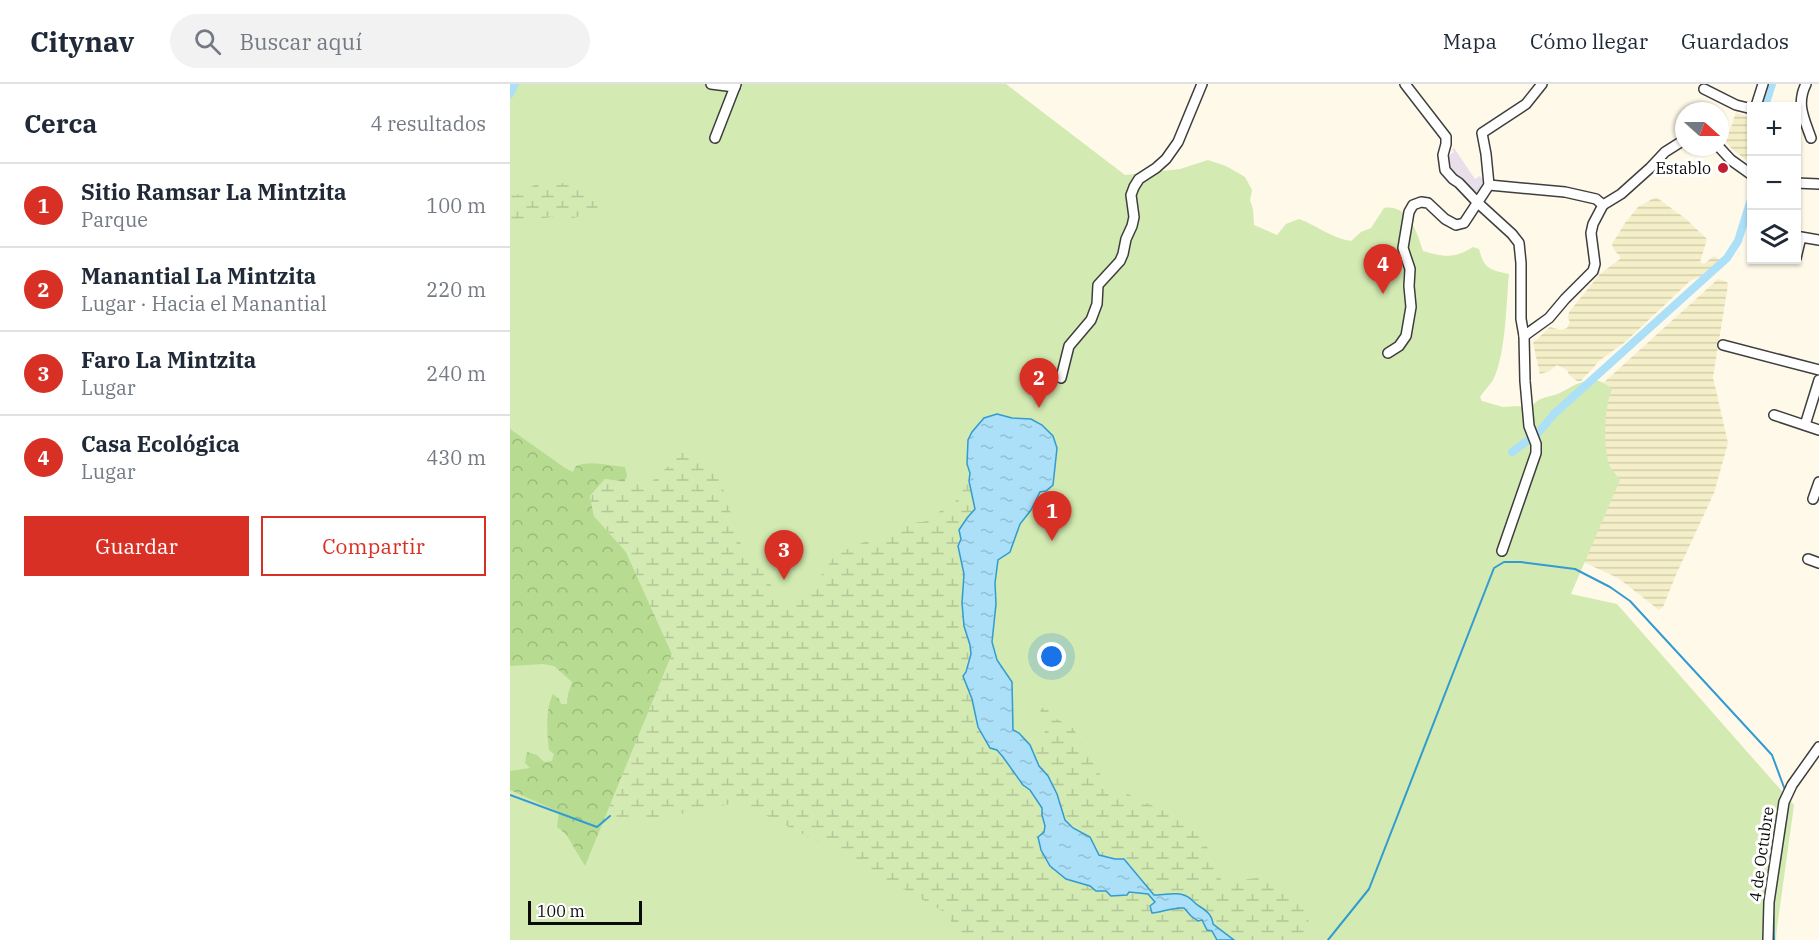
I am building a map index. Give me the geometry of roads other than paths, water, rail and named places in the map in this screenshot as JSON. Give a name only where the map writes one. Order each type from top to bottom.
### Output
[{"type":"street","points":[[711,84],[735,85],[716,138]]},
{"type":"street","points":[[1061,378],[1069,346],[1091,320],[1097,304],[1098,285],[1120,261],[1123,254],[1134,217],[1131,195],[1134,187],[1139,179],[1166,159],[1178,142],[1202,84]]},
{"type":"street","points":[[1404,84],[1414,89],[1446,137],[1443,155],[1445,170],[1512,234],[1518,243],[1521,263],[1521,319],[1524,336],[1525,381],[1529,426],[1536,453],[1502,551]]},
{"type":"street","points":[[1757,102],[1762,84]]},
{"type":"street","points":[[1806,84],[1800,105],[1811,138]]},
{"type":"street","points":[[1388,353],[1399,346],[1406,336],[1411,307],[1410,269],[1403,248],[1409,212],[1413,205],[1421,202],[1428,203],[1445,219],[1456,225],[1464,223],[1489,185],[1482,133],[1526,104],[1538,85]]},
{"type":"street","points":[[1704,89],[1747,108]]},
{"type":"street","points":[[1524,336],[1549,318],[1593,272],[1595,264],[1593,224],[1604,206],[1675,146]]},
{"type":"street","points":[[1727,156],[1747,171]]},
{"type":"street","points":[[1801,183],[1819,184]]},
{"type":"street","points":[[1489,185],[1566,192],[1596,199],[1604,206]]},
{"type":"street","points":[[1801,237],[1819,240]]},
{"type":"street","points":[[1723,345],[1819,370]]},
{"type":"street","points":[[1805,425],[1819,380]]},
{"type":"street","points":[[1774,415],[1819,430]]},
{"type":"street","points":[[1813,499],[1819,482]]},
{"type":"street","points":[[1808,559],[1819,563]]},
{"type":"street","name":"4 de Octubre","points":[[1768,940],[1769,902],[1786,797],[1819,747]]},
{"type":"water","points":[[997,414],[1031,419],[1042,425],[1053,436],[1057,448],[1053,485],[1046,491],[1040,492],[1031,510],[1020,524],[1010,552],[998,560],[992,642],[997,660],[1012,682],[1013,730],[1030,745],[1039,766],[1048,776],[1057,794],[1065,820],[1073,828],[1090,837],[1099,855],[1124,859],[1154,895],[1176,894],[1189,898],[1209,914],[1213,924],[1234,940],[1217,940],[1212,931],[1207,930],[1202,920],[1198,921],[1184,908],[1152,913],[1150,906],[1155,902],[1148,894],[1129,892],[1127,895],[1111,896],[1106,891],[1096,891],[1090,886],[1066,879],[1050,866],[1041,850],[1038,837],[1044,832],[1045,826],[1042,808],[997,750],[990,748],[978,727],[972,699],[963,676],[971,654],[964,626],[962,603],[964,574],[958,546],[961,539],[959,530],[975,509],[967,464],[968,440],[984,418]]},
{"type":"waterway","points":[[510,94],[515,84]]},
{"type":"waterway","points":[[1766,102],[1772,84]]},
{"type":"waterway","points":[[1512,452],[1538,433],[1554,414],[1727,258],[1738,241],[1748,210]]},
{"type":"waterway","points":[[1328,940],[1369,889],[1494,568],[1504,562],[1575,569],[1610,587],[1630,601],[1772,755],[1785,790]]},
{"type":"waterway","points":[[510,795],[597,827],[610,816]]},
{"type":"waterway","points":[[1780,861],[1787,805]]},
{"type":"waterway","points":[[1773,902],[1774,940]]},
{"type":"place","name":"Establo","points":[[1723,168]]},
{"type":"place","name":"Casa Ecológica","points":[[1383,294]]},
{"type":"place","name":"Manantial La Mintzita","points":[[1039,408]]},
{"type":"place","name":"Sitio Ramsar La Mintzita","points":[[1052,541]]},
{"type":"place","name":"Faro La Mintzita","points":[[784,580]]}]
